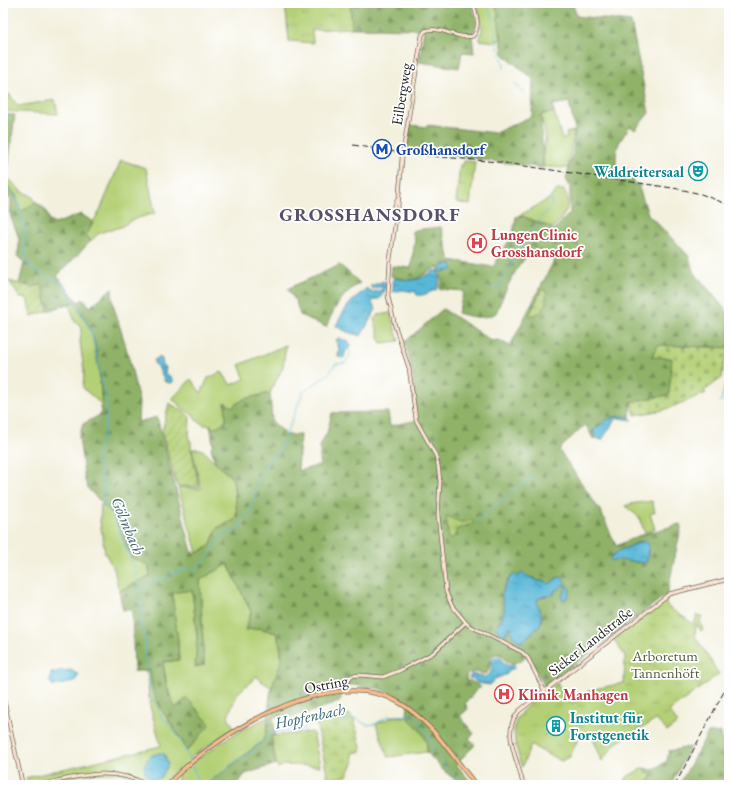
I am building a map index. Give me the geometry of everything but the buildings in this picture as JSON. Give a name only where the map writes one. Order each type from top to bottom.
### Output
[{"type":"main road","name":"Eilbergweg","points":[[464,622],[452,606],[446,589],[438,515],[440,474],[436,456],[416,420],[409,368],[395,326],[388,296],[390,260],[402,158],[422,35],[427,30],[434,30],[461,37],[473,36],[477,30],[478,22],[473,3]]},
{"type":"main road","name":"Sieker Landstraße","points":[[523,785],[510,738],[511,725],[519,711],[669,594],[729,578]]},
{"type":"main road","points":[[345,690],[351,676],[383,677],[422,660],[433,653],[464,622],[522,652],[528,658],[544,690]]},
{"type":"main road","name":"Ostring","points":[[167,785],[194,759],[224,738],[266,715],[312,696],[345,690],[367,691],[385,696],[400,703],[416,714],[440,738],[476,785]]},
{"type":"main road","points":[[3,696],[22,782]]},
{"type":"main road","points":[[39,785],[85,775],[105,774],[127,776],[148,785]]},
{"type":"main road","points":[[19,785],[22,782]]},
{"type":"main road","points":[[22,782],[28,785]]},
{"type":"green space","points":[[285,3],[350,3],[352,28],[312,30],[313,43],[289,41]]},
{"type":"green space","points":[[350,3],[471,3],[476,20],[476,26],[472,36],[474,53],[462,52],[459,68],[419,62],[424,29],[352,28]]},
{"type":"green space","points":[[477,3],[494,3],[497,10],[501,40],[495,42],[479,40],[482,29]]},
{"type":"green space","points":[[494,3],[575,3],[573,5],[577,16],[631,22],[649,113],[635,130],[630,126],[620,142],[616,156],[617,170],[634,171],[633,184],[640,185],[639,188],[648,214],[689,256],[693,271],[729,314],[729,348],[658,345],[652,357],[672,358],[669,395],[631,402],[630,417],[619,416],[605,422],[592,432],[595,438],[593,439],[586,425],[559,450],[601,512],[616,546],[638,536],[680,524],[681,528],[667,594],[546,686],[527,655],[520,661],[508,663],[502,655],[495,654],[490,658],[490,668],[486,674],[473,672],[467,674],[466,681],[471,681],[481,687],[476,690],[465,703],[468,709],[460,716],[474,734],[469,739],[475,745],[456,764],[473,785],[462,785],[443,770],[427,752],[426,741],[422,732],[407,717],[408,703],[380,689],[346,684],[341,685],[341,700],[339,702],[315,711],[298,715],[281,717],[273,716],[275,735],[271,736],[276,764],[245,774],[237,785],[206,785],[263,741],[267,730],[269,702],[272,687],[281,659],[280,643],[276,633],[260,628],[245,630],[251,612],[228,564],[200,580],[204,665],[195,667],[197,637],[192,590],[172,593],[179,660],[163,662],[166,686],[175,708],[187,698],[210,724],[187,751],[156,699],[152,689],[150,670],[134,671],[132,609],[123,610],[119,591],[150,576],[148,565],[132,558],[114,515],[89,490],[85,481],[79,437],[83,424],[100,415],[101,407],[100,372],[93,337],[74,302],[48,311],[42,285],[32,287],[19,284],[24,263],[17,256],[19,240],[11,218],[11,199],[3,194],[3,181],[16,195],[21,212],[36,202],[45,209],[50,221],[55,224],[81,214],[93,222],[86,235],[91,241],[57,276],[78,302],[84,299],[90,307],[112,288],[113,304],[128,354],[139,402],[138,422],[157,417],[192,552],[197,553],[210,546],[217,528],[234,520],[237,513],[233,479],[215,462],[211,448],[213,444],[210,424],[213,429],[226,421],[225,402],[232,407],[244,399],[270,393],[272,421],[286,435],[300,435],[298,471],[320,465],[320,444],[327,433],[332,413],[388,412],[390,426],[418,420],[415,408],[413,375],[405,342],[443,309],[492,341],[499,340],[510,346],[555,259],[535,248],[522,262],[507,286],[496,313],[486,317],[472,317],[458,313],[464,291],[439,289],[442,280],[438,267],[412,280],[391,276],[392,266],[411,268],[415,240],[412,231],[441,227],[450,260],[493,267],[513,234],[516,217],[520,215],[554,230],[570,213],[570,187],[566,179],[573,153],[575,130],[569,102],[553,105],[554,112],[541,115],[543,168],[407,149],[410,125],[427,127],[427,125],[495,133],[532,116],[533,79],[503,54],[497,10]],"holes":[[[638,542],[642,542],[648,547],[648,559],[638,563],[610,559],[613,555]],[[519,576],[534,578],[538,581],[544,581],[549,584],[557,577],[566,584],[568,588],[567,598],[563,600],[566,587],[564,584],[548,595],[538,599],[537,604],[542,620],[539,627],[521,642],[515,639],[511,627],[507,633],[499,622],[504,613],[502,597],[504,588],[509,578]]]},
{"type":"green space","points":[[3,91],[9,94],[18,106],[55,100],[58,114],[3,111]]},
{"type":"green space","points":[[554,112],[562,139],[567,138],[566,133],[574,131],[568,168],[544,167],[543,151],[546,137],[541,115]]},
{"type":"green space","points":[[3,114],[15,115],[7,175],[3,173]]},
{"type":"green space","points":[[121,160],[146,168],[155,213],[132,220],[121,227],[98,234],[91,241],[86,235],[101,208]]},
{"type":"green space","points":[[464,161],[475,162],[470,205],[456,202],[460,165],[463,165]]},
{"type":"green space","points":[[3,173],[21,191],[32,196],[36,202],[21,213],[16,196],[3,181]]},
{"type":"green space","points":[[557,190],[564,190],[567,196],[568,206],[564,215],[553,228],[520,215],[549,199]]},
{"type":"green space","points":[[340,265],[360,283],[343,297],[326,327],[300,315],[296,302],[288,289]]},
{"type":"green space","points":[[9,281],[32,287],[42,285],[48,311],[31,316],[27,298],[20,298]]},
{"type":"green space","points":[[542,289],[546,292],[546,301],[544,306],[540,313],[529,316]]},
{"type":"green space","points":[[74,302],[91,330],[99,371],[102,405],[83,388],[84,371],[80,342],[82,326],[75,322],[69,304]]},
{"type":"green space","points":[[390,313],[399,341],[381,343],[374,319],[378,315]]},
{"type":"green space","points":[[286,345],[283,367],[270,393],[244,399],[232,407],[226,421],[213,429],[210,425],[204,425],[196,420],[194,415],[185,410],[172,399],[191,379],[201,393],[208,378],[222,372],[231,385],[245,379],[239,365]]},
{"type":"green space","points":[[658,345],[729,348],[729,362],[724,362],[722,378],[704,391],[706,393],[664,410],[635,415],[631,402],[669,395],[672,358],[652,357]]},
{"type":"green space","points":[[169,403],[185,412],[190,417],[189,440],[191,441],[199,487],[177,486],[162,431]]},
{"type":"green space","points":[[192,449],[200,449],[204,451],[233,479],[237,513],[234,520],[217,528],[210,546],[197,553],[178,487],[201,489]]},
{"type":"green space","points":[[652,501],[655,512],[650,514],[655,529],[645,533],[639,517],[625,506]]},
{"type":"green space","points":[[101,504],[114,515],[132,558],[148,564],[151,576],[119,591],[114,569],[105,553],[100,522]]},
{"type":"green space","points":[[446,516],[460,522],[473,521],[474,523],[457,529],[454,537],[449,539]]},
{"type":"green space","points":[[228,564],[251,612],[246,630],[260,628],[276,633],[281,655],[279,667],[272,688],[261,681],[257,676],[237,694],[228,716],[234,728],[190,758],[192,763],[232,735],[268,717],[267,732],[263,741],[205,785],[172,785],[178,779],[178,769],[162,785],[151,784],[126,775],[110,773],[77,775],[33,784],[25,778],[161,746],[149,703],[152,702],[149,698],[147,671],[134,671],[150,669],[153,691],[187,750],[170,695],[163,662],[179,660],[178,641],[171,593],[192,589],[197,651],[204,665],[200,580]],"holes":[[[160,753],[164,754],[167,763],[164,772],[161,777],[152,779],[145,773],[144,765],[152,755]]]},
{"type":"green space","name":"Arboretum Tannenhöft","points":[[665,601],[668,607],[694,624],[697,615],[702,616],[700,620],[703,630],[701,631],[696,624],[695,636],[719,674],[669,711],[678,723],[667,731],[656,720],[616,743],[602,761],[593,738],[580,734],[570,757],[561,761],[531,745],[522,767],[514,736],[515,725],[518,717],[524,709],[557,683],[566,699],[573,703],[590,690],[624,683],[625,656],[613,639]]},
{"type":"green space","points":[[349,714],[354,720],[362,751],[352,753],[354,761],[347,776],[328,779],[316,721]]},
{"type":"green space","points":[[394,716],[407,717],[422,732],[426,741],[427,752],[388,757],[376,724]]},
{"type":"green space","points":[[313,732],[320,766],[284,765],[278,768],[271,736]]},
{"type":"green space","points":[[721,732],[729,785],[679,785],[708,733]]},
{"type":"green space","points":[[690,747],[671,785],[646,785],[652,777],[643,768],[653,770],[667,761],[669,751]]},
{"type":"green space","points":[[643,768],[652,777],[646,785],[622,785],[627,777]]},
{"type":"green space","points":[[109,777],[125,779],[140,785],[109,785]]},
{"type":"water","points":[[452,263],[453,270],[438,272],[440,279],[437,289],[427,294],[417,295],[416,292],[402,290],[393,292],[393,278],[405,280],[420,279],[434,270],[438,271],[444,265]]},
{"type":"water","points":[[384,281],[386,285],[385,291],[379,299],[371,302],[376,309],[361,336],[347,332],[336,326],[342,314],[357,297],[367,288],[370,292],[380,291],[383,286],[373,289],[370,286]]},
{"type":"water","points":[[338,338],[348,341],[352,346],[346,350],[344,358],[338,357],[339,349],[336,340]]},
{"type":"water","points":[[160,357],[162,359],[163,366],[166,367],[165,374],[171,377],[173,382],[171,383],[165,382],[159,369],[154,363],[154,360]]},
{"type":"water","points":[[618,416],[630,417],[632,420],[618,418],[615,420],[602,440],[595,438],[593,430],[606,420]]},
{"type":"water","points":[[645,540],[649,545],[646,563],[622,560],[612,561],[610,559],[620,550]]},
{"type":"water","points":[[522,573],[538,581],[544,581],[549,584],[561,576],[570,590],[567,598],[563,600],[561,598],[566,587],[564,584],[555,590],[554,595],[543,596],[538,599],[537,604],[542,617],[540,624],[520,642],[513,637],[511,627],[504,636],[496,629],[504,612],[502,596],[505,587],[514,574],[517,577]]},
{"type":"water","points":[[494,657],[501,657],[503,663],[509,666],[514,664],[515,668],[509,670],[507,674],[495,679],[490,685],[477,683],[472,678],[469,679],[471,674],[482,677],[487,676],[493,666],[491,661]]},
{"type":"water","points":[[71,670],[79,675],[74,682],[53,686],[50,682],[51,672]]},
{"type":"water","points":[[160,753],[164,754],[168,764],[161,777],[155,780],[145,773],[144,769],[147,760],[150,757]]},
{"type":"waterway","points":[[487,3],[493,19],[498,47],[503,60],[504,68]]},
{"type":"waterway","points":[[515,83],[525,95]]},
{"type":"waterway","name":"Gölmbach","points":[[3,183],[18,202],[24,224],[26,260],[29,266],[48,277],[58,279],[65,286],[91,330],[106,399],[107,413],[102,443],[96,458],[105,489],[102,500],[113,516],[135,570],[142,604],[140,622],[146,639],[145,657],[152,697],[162,717],[180,739],[191,762]]},
{"type":"waterway","points":[[493,287],[496,290],[538,221],[552,205],[551,198]]},
{"type":"waterway","points":[[191,570],[194,571],[207,558],[221,538],[241,527],[242,516],[251,512],[258,480],[274,453],[279,453],[303,392],[330,373],[335,364],[345,363],[350,355],[349,348]]},
{"type":"waterway","points":[[719,402],[721,401],[726,381],[729,378]]},
{"type":"waterway","points":[[522,485],[535,474]]},
{"type":"waterway","points":[[476,521],[521,485]]},
{"type":"waterway","points":[[153,582],[161,578],[165,578],[176,571],[179,573],[182,569],[189,569]]},
{"type":"waterway","points":[[140,590],[146,588],[150,582]]},
{"type":"waterway","name":"Hopfenbach","points":[[208,785],[229,766],[253,751],[271,734],[280,731],[300,730],[312,724],[336,719],[346,721],[355,718],[367,725],[375,724],[388,716],[415,715]]},
{"type":"waterway","name":"Hopfenbach","points":[[417,718],[436,752],[452,773],[464,785]]},
{"type":"waterway","name":"Gölmbach","points":[[192,765],[199,785]]},
{"type":"railway","points":[[353,145],[408,154],[498,162],[679,189],[701,194],[729,205]]},
{"type":"railway","points":[[675,785],[729,682]]},
{"type":"place","name":"Großhansdorf","points":[[382,149]]},
{"type":"place","name":"Waldreitersaal","points":[[698,171]]},
{"type":"place","name":"LungenClinic Grosshansdorf","points":[[477,243]]},
{"type":"place","name":"Klinik Manhagen","points":[[504,694]]},
{"type":"place","name":"Institut für Forstgenetik","points":[[556,726]]},
{"type":"district","name":"GROSSHANSDORF","points":[[370,214]]}]
